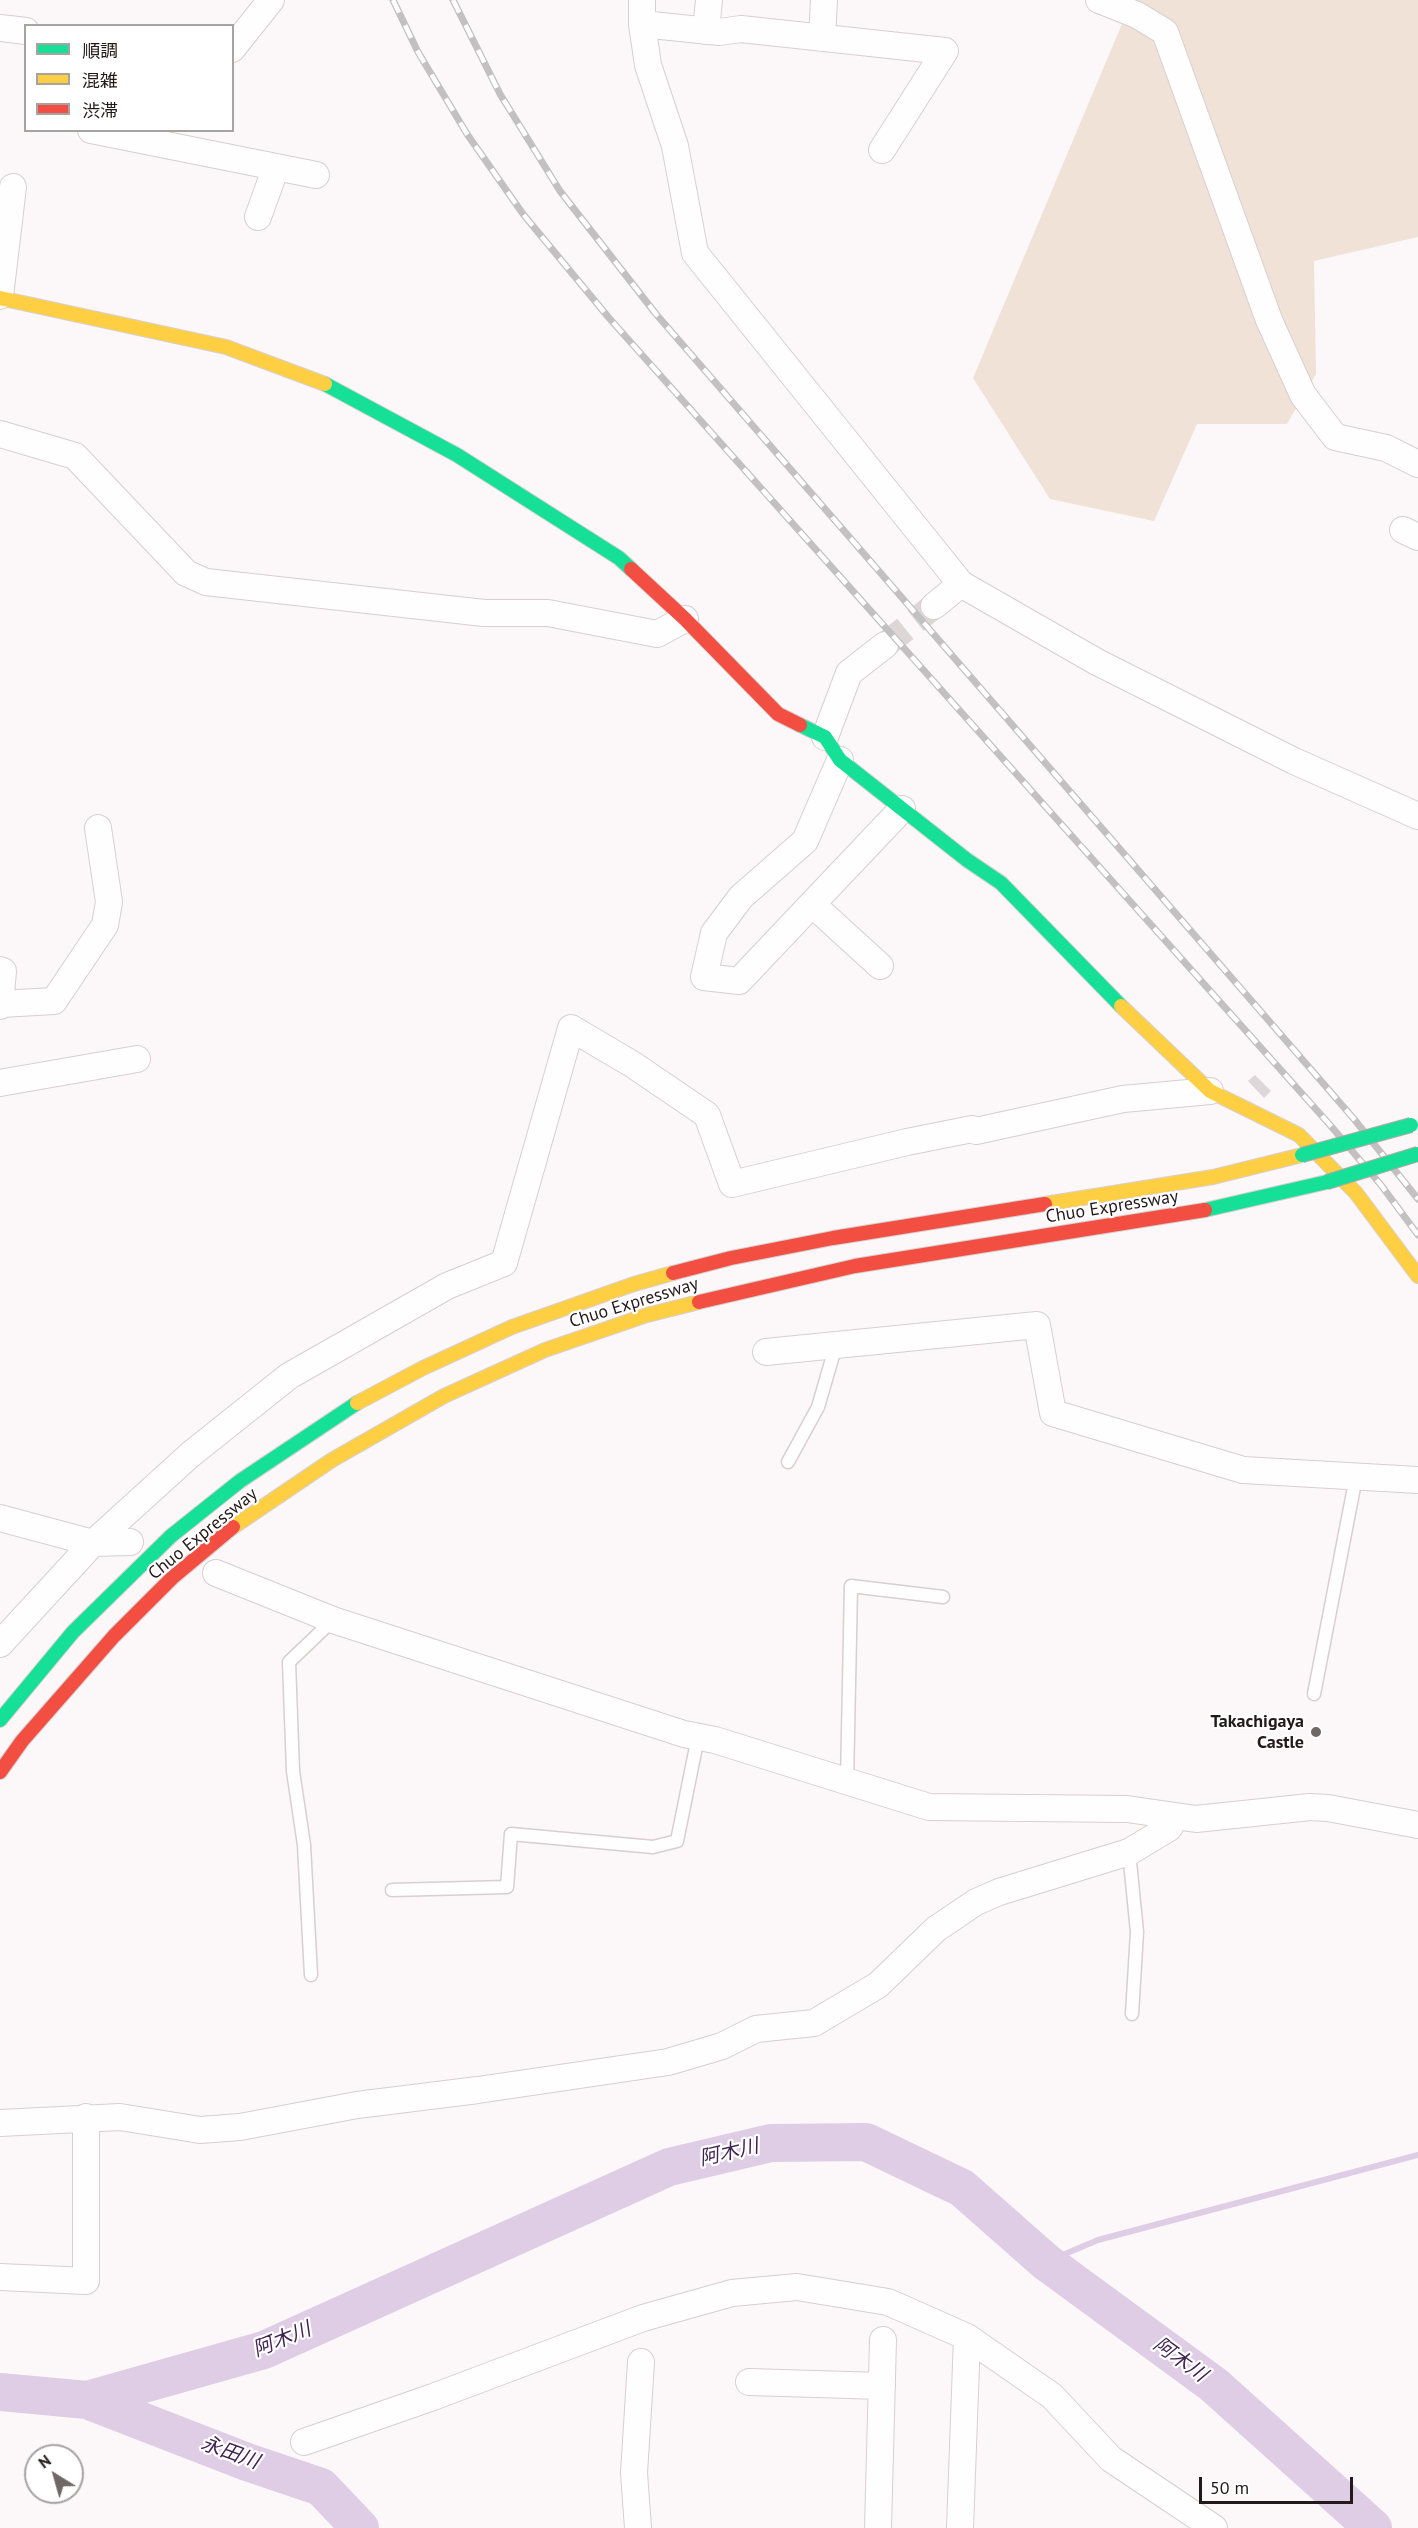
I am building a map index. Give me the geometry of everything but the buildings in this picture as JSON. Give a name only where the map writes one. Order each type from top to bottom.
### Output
[{"type":"main road","points":[[0,297],[226,347],[330,386],[457,455],[619,558],[685,619],[778,714],[825,737],[840,760],[967,860],[1001,883],[1142,1028],[1210,1091],[1299,1135],[1356,1193],[1418,1276]]},
{"type":"main road","name":"Chuo Expressway","points":[[0,1720],[73,1632],[171,1536],[240,1481],[345,1410],[423,1368],[512,1327],[634,1284],[731,1258],[935,1221],[1213,1177],[1302,1155],[1414,1123]]},
{"type":"main road","name":"Chuo Expressway","points":[[0,1772],[30,1732],[114,1636],[172,1578],[234,1526],[332,1460],[444,1396],[545,1350],[647,1316],[749,1289],[855,1266],[1220,1208],[1327,1182],[1418,1154]]},
{"type":"street","points":[[234,46],[271,0]]},
{"type":"street","points":[[706,31],[709,0]]},
{"type":"street","points":[[822,38],[824,0]]},
{"type":"street","points":[[1100,0],[1137,15],[1165,33],[1269,320],[1304,395],[1335,437],[1386,448],[1418,464]]},
{"type":"street","points":[[882,150],[945,51],[741,29],[706,31],[642,12],[648,65],[675,146],[694,253],[961,584],[1107,667],[1294,761],[1418,816]]},
{"type":"street","points":[[0,28],[24,31]]},
{"type":"street","points":[[101,132],[316,175]]},
{"type":"street","points":[[258,217],[276,167]]},
{"type":"street","points":[[0,297],[13,188]]},
{"type":"street","points":[[0,434],[75,456],[186,573],[206,582],[484,613],[548,613],[657,634],[685,619]]},
{"type":"street","points":[[934,606],[961,584]]},
{"type":"street","points":[[825,737],[849,674],[885,645]]},
{"type":"street","points":[[840,760],[805,842],[741,897],[714,933],[704,977],[739,981],[902,808]]},
{"type":"street","points":[[0,969],[3,972],[0,1005],[54,1001],[105,925],[109,902],[98,828]]},
{"type":"street","points":[[812,904],[880,966]]},
{"type":"street","points":[[0,1644],[93,1543],[191,1454],[289,1376],[447,1286],[504,1263],[571,1028],[632,1064],[707,1115],[732,1184],[907,1142],[972,1129],[976,1131],[1123,1099],[1210,1091]]},
{"type":"street","points":[[0,1083],[137,1059]]},
{"type":"street","points":[[766,1352],[1037,1324],[1053,1413],[1243,1470],[1418,1480]]},
{"type":"street","points":[[0,1518],[93,1543],[130,1542]]},
{"type":"street","points":[[216,1574],[333,1620],[698,1737],[929,1807],[1126,1809],[1196,1819],[1310,1807],[1328,1808],[1418,1826]]},
{"type":"street","points":[[0,2123],[120,2117],[200,2130],[240,2127],[357,2105],[668,2062],[722,2046],[756,2029],[814,2023],[878,1984],[936,1929],[976,1902],[999,1892],[1128,1852],[1169,1828],[1174,1817]]},
{"type":"street","points":[[0,2277],[86,2281],[86,2117]]},
{"type":"street","points":[[304,2442],[433,2397],[643,2318],[732,2293],[797,2287],[888,2302],[967,2337],[1052,2396],[1111,2459],[1214,2528]]},
{"type":"street","points":[[960,2528],[967,2337]]},
{"type":"street","points":[[878,2528],[883,2340]]},
{"type":"street","points":[[638,2528],[633,2474],[641,2362]]},
{"type":"street","points":[[748,2382],[882,2386]]},
{"type":"lane","points":[[789,1462],[818,1407],[836,1345]]},
{"type":"lane","points":[[1314,1694],[1356,1477]]},
{"type":"lane","points":[[847,1782],[851,1586],[943,1597]]},
{"type":"lane","points":[[311,1975],[304,1845],[293,1771],[288,1662],[333,1620]]},
{"type":"lane","points":[[392,1890],[507,1887],[511,1834],[653,1847],[676,1841],[698,1737]]},
{"type":"lane","points":[[1128,1852],[1137,1932],[1132,2014]]},
{"type":"shaded area","points":[[1132,0],[1418,0],[1418,237],[1314,261],[1316,374],[1287,424],[1197,424],[1154,521],[1050,499],[973,378]]},
{"type":"waterway","name":"阿木川","points":[[0,2392],[87,2400],[264,2350],[669,2167],[771,2143],[866,2142],[962,2188],[1046,2262],[1214,2385],[1373,2528]]},
{"type":"waterway","points":[[1046,2262],[1098,2240],[1418,2155]]},
{"type":"waterway","name":"永田川","points":[[87,2400],[247,2462],[321,2487],[360,2528]]},
{"type":"tunnel","points":[[885,645],[934,606]]},
{"type":"railway","points":[[393,0],[418,52],[467,134],[523,214],[609,318],[1330,1125],[1381,1185],[1418,1235]]},
{"type":"railway","points":[[453,0],[500,94],[560,191],[656,314],[1354,1119],[1418,1199]]},
{"type":"traffic: fast","points":[[325,384],[457,455],[619,558],[631,569]]},
{"type":"traffic: fast","points":[[800,725],[825,737],[840,760],[967,860],[1001,883],[1121,1006]]},
{"type":"traffic: fast","points":[[1302,1155],[1411,1125]]},
{"type":"traffic: fast","points":[[1327,1182],[1418,1154]]},
{"type":"traffic: fast","points":[[1205,1210],[1327,1182]]},
{"type":"traffic: fast","points":[[0,1720],[73,1632],[171,1536],[240,1481],[357,1403]]},
{"type":"traffic: slow","points":[[0,298],[226,347],[325,384]]},
{"type":"traffic: slow","points":[[1121,1006],[1210,1091],[1299,1135],[1356,1193],[1418,1276]]},
{"type":"traffic: slow","points":[[1045,1204],[1213,1177],[1302,1155]]},
{"type":"traffic: slow","points":[[357,1403],[423,1368],[512,1327],[634,1284],[673,1273]]},
{"type":"traffic: slow","points":[[233,1527],[332,1460],[444,1396],[545,1350],[647,1315],[699,1302]]},
{"type":"traffic: jam","points":[[631,569],[685,619],[778,714],[800,725]]},
{"type":"traffic: jam","points":[[673,1273],[731,1258],[833,1238],[1045,1204]]},
{"type":"traffic: jam","points":[[699,1302],[855,1266],[1205,1210]]},
{"type":"traffic: jam","points":[[0,1772],[22,1741],[114,1636],[172,1578],[233,1527]]},
{"type":"place","name":"Takachigaya Castle","points":[[1316,1732]]}]
